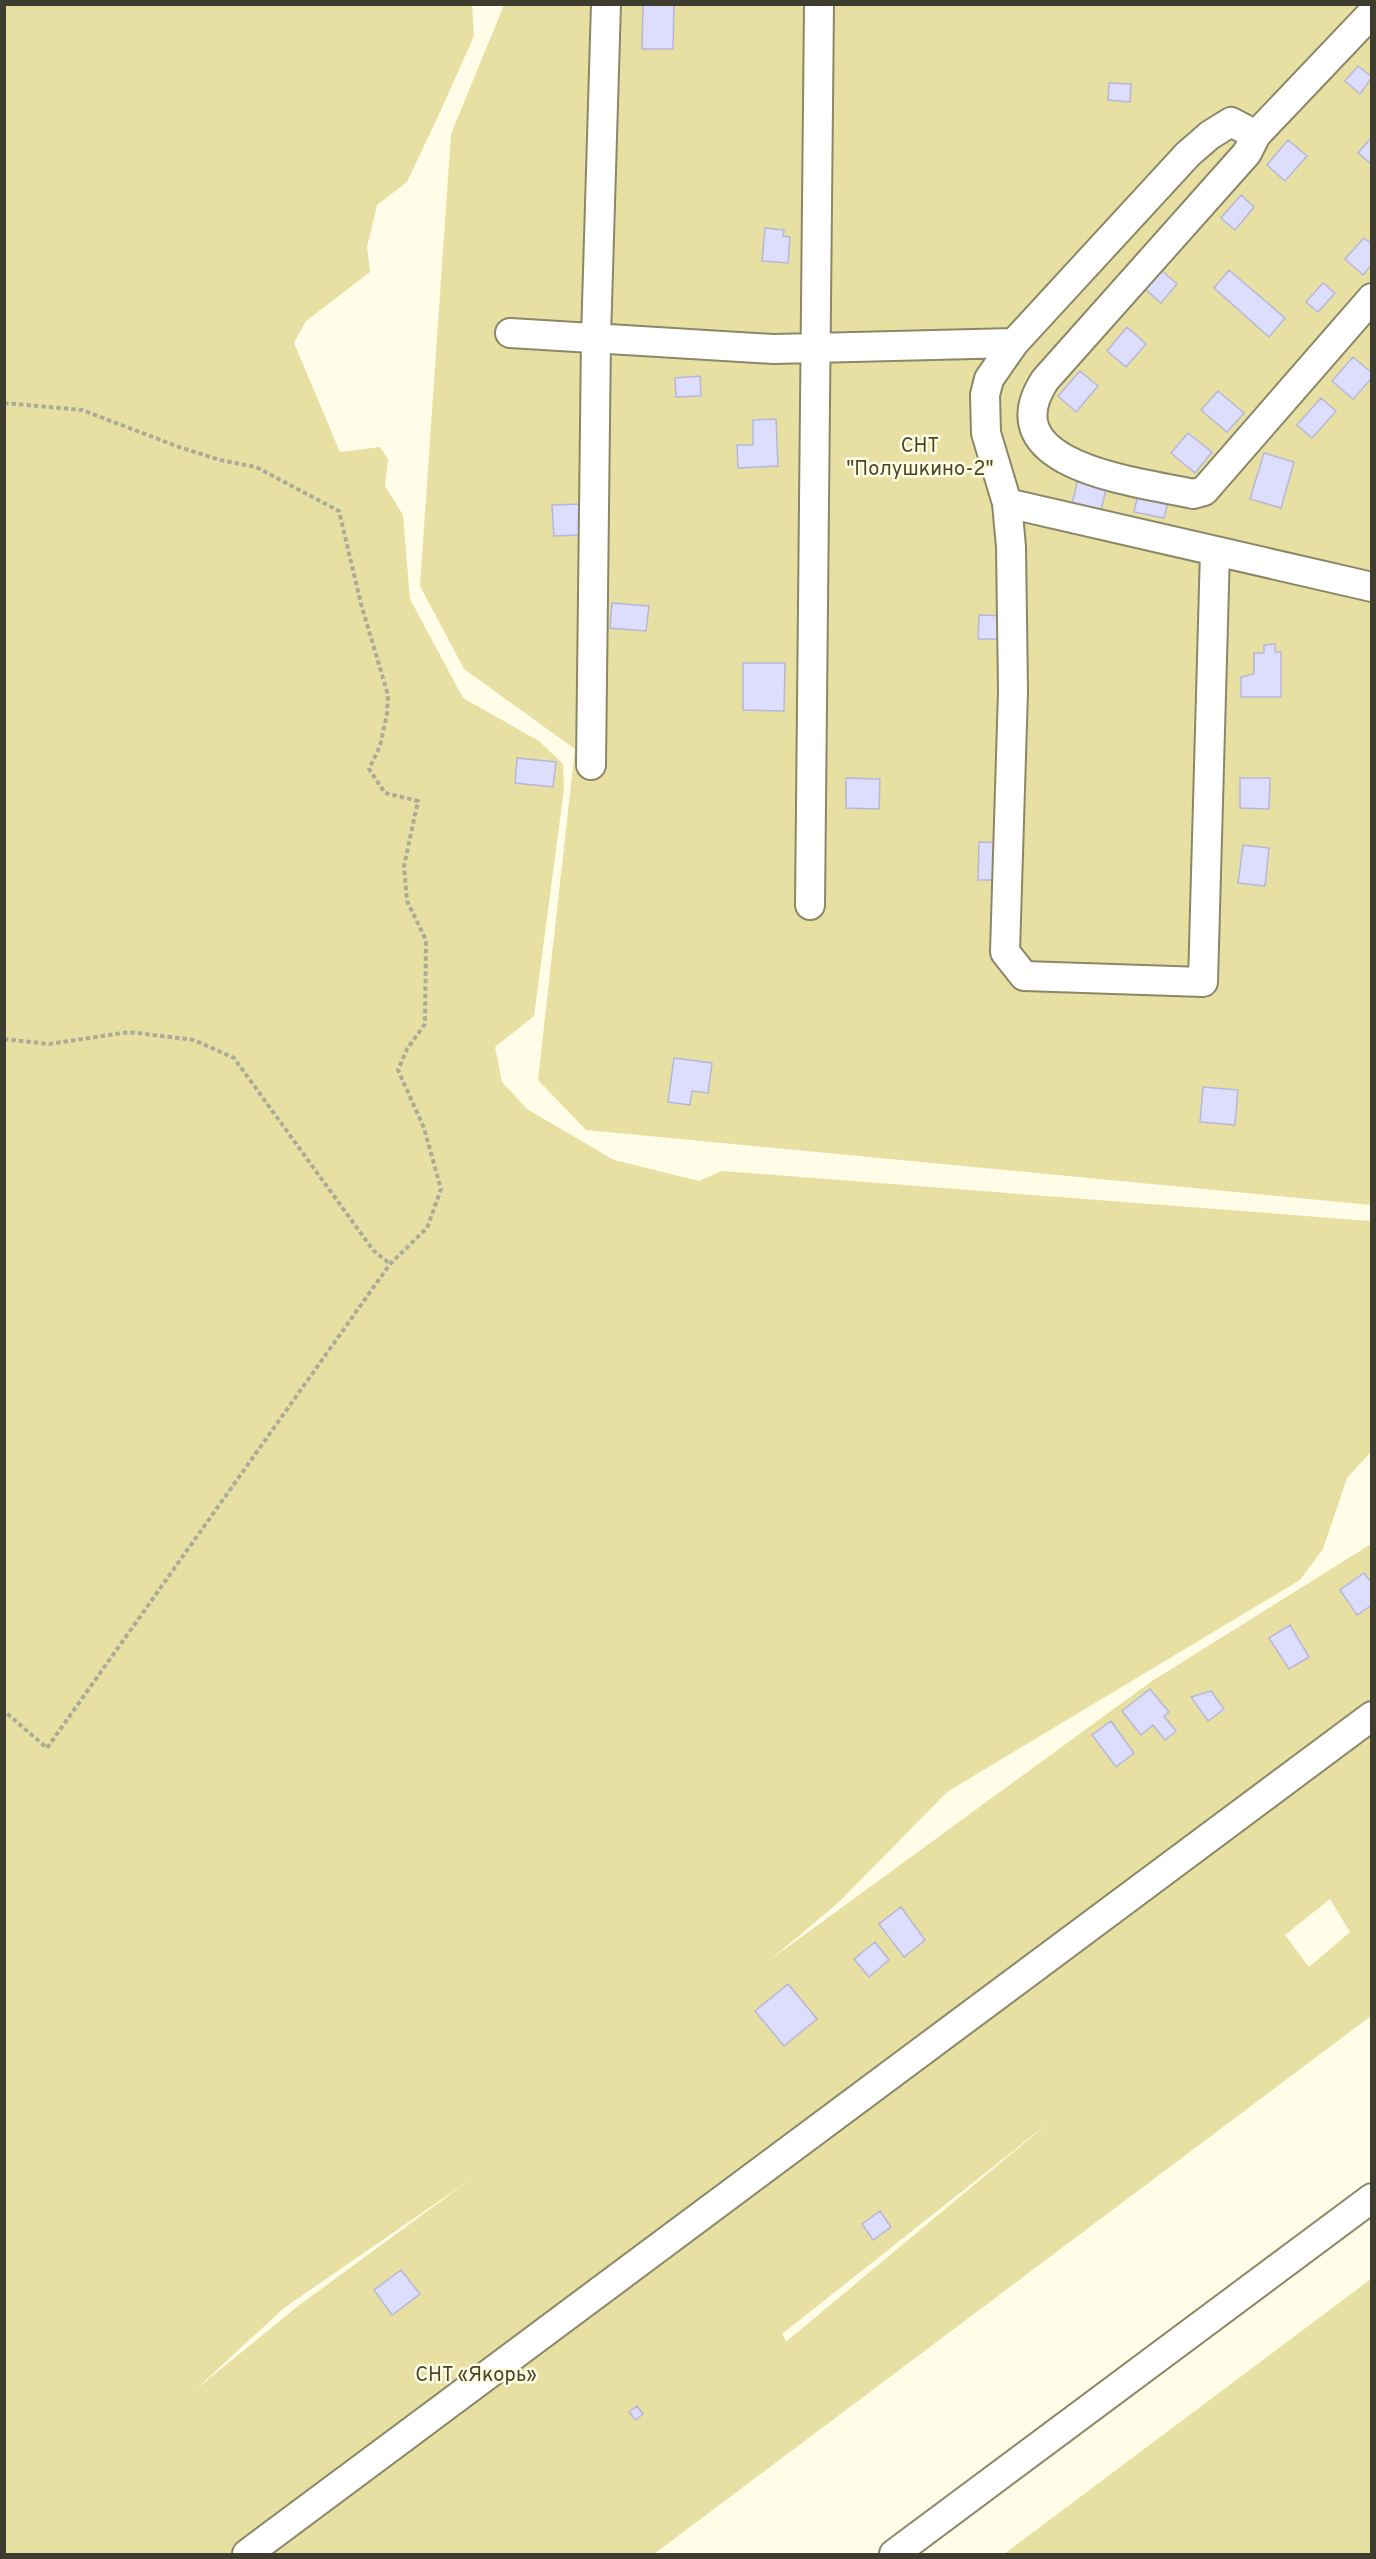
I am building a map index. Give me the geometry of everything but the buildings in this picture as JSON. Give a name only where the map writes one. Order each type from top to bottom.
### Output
[{"type":"street","points":[[591,765],[596,338],[606,4]]},
{"type":"street","points":[[810,905],[819,4]]},
{"type":"street","points":[[1370,19],[1256,135],[1247,153],[1045,380],[1035,395],[1031,409],[1037,434],[1050,450],[1079,467],[1193,494],[1204,491],[1371,298]]},
{"type":"street","points":[[1215,551],[1203,982],[1024,976],[1005,952],[1013,691],[1011,547],[1007,503],[992,457],[984,414],[989,379],[1014,343],[1077,278],[1188,154],[1210,135],[1232,122],[1256,135]]},
{"type":"street","points":[[510,333],[773,349],[1014,343]]},
{"type":"street","points":[[1007,503],[1371,587]]},
{"type":"street","points":[[247,2554],[1371,1716]]},
{"type":"street","points":[[894,2554],[1371,2198]]},
{"type":"path","points":[[4,403],[82,410],[179,447],[220,460],[256,467],[339,511],[361,604],[388,696],[387,714],[380,746],[369,769],[385,793],[418,801],[404,866],[407,901],[426,940],[425,1024],[407,1049],[398,1070],[424,1128],[441,1190],[427,1228],[390,1264],[47,1748],[4,1711]]},
{"type":"path","points":[[4,1039],[49,1044],[129,1032],[194,1040],[234,1058],[373,1250],[390,1264]]},
{"type":"green space","name":"СНТ «Якорь»","points":[[5,5],[472,5],[474,36],[407,182],[377,205],[367,247],[370,272],[306,321],[294,343],[340,452],[380,447],[388,459],[385,486],[403,515],[410,599],[463,698],[539,741],[563,764],[564,789],[534,1016],[495,1047],[502,1082],[527,1109],[614,1160],[699,1181],[722,1171],[1371,1221],[1371,1452],[1347,1478],[1323,1549],[1300,1580],[947,1792],[839,1902],[770,1960],[1152,1681],[1371,1544],[1371,2016],[654,2554],[5,2554]],"holes":[[[1330,1899],[1350,1932],[1309,1967],[1285,1935]],[[1052,2120],[787,2341],[782,2334]],[[471,2179],[298,2306],[195,2390],[284,2308]]]},
{"type":"green space","name":"СНТ \"Полушкино-2\"","points":[[504,5],[1371,5],[1371,1205],[586,1130],[538,1080],[575,749],[464,669],[420,586],[451,134]]},
{"type":"green space","points":[[1371,2279],[1371,2554],[1004,2554]]}]
